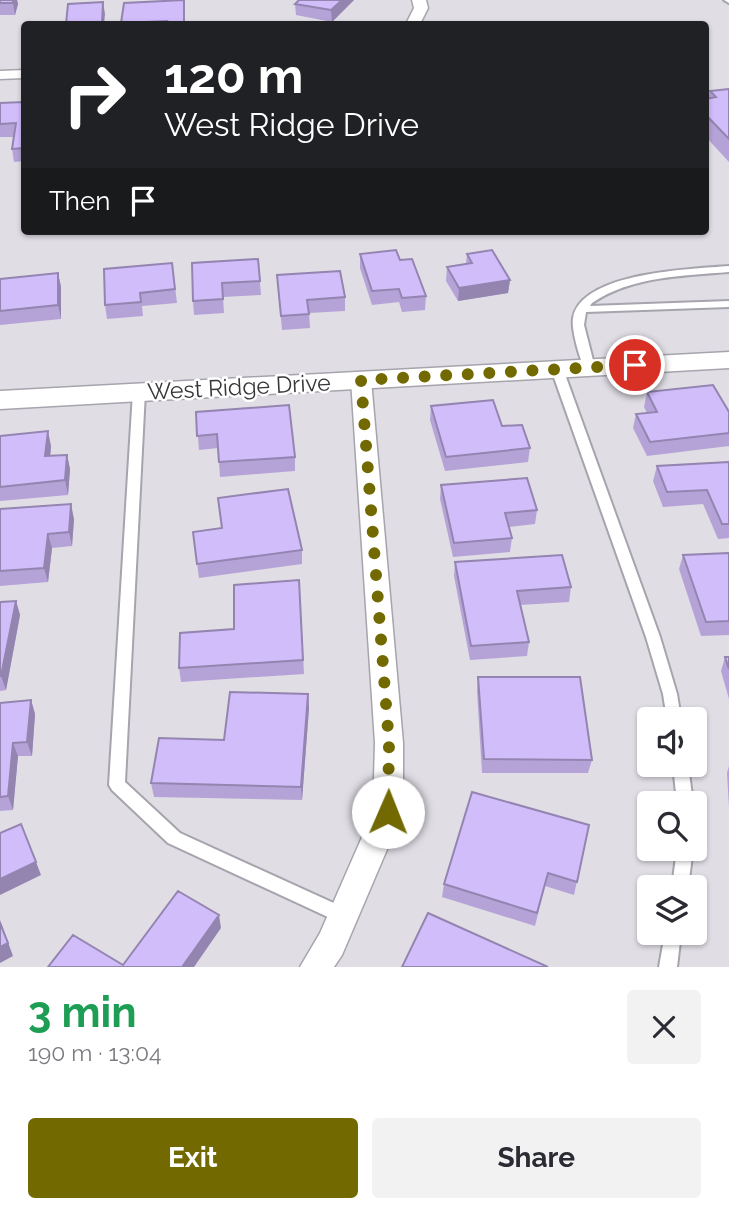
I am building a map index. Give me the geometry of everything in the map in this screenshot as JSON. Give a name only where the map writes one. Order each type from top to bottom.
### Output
[{"type":"street","points":[[414,21],[421,8],[419,0]]},
{"type":"street","points":[[0,75],[21,74]]},
{"type":"street","name":"West Ridge Drive","points":[[0,400],[729,360]]},
{"type":"street","points":[[316,967],[331,944],[388,812],[389,743],[361,380]]},
{"type":"lane","points":[[589,368],[578,317],[587,300],[610,287],[646,278],[729,269]]},
{"type":"lane","points":[[582,309],[729,304]]},
{"type":"lane","points":[[557,369],[653,637],[672,707]]},
{"type":"lane","points":[[139,392],[117,785],[174,838],[343,916]]},
{"type":"lane","points":[[668,967],[671,945]]},
{"type":"building","points":[[0,0],[13,0],[13,3],[0,3]]},
{"type":"building","points":[[184,0],[184,21],[121,21],[124,3]]},
{"type":"building","points":[[299,0],[342,0],[331,10],[295,4]]},
{"type":"building","points":[[103,2],[102,21],[66,21],[68,4]]},
{"type":"building","points":[[729,89],[729,139],[709,118],[709,98],[716,97],[710,91]]},
{"type":"building","points":[[21,102],[21,148],[12,149],[16,123],[0,124],[0,103]]},
{"type":"building","points":[[396,250],[400,260],[412,259],[426,296],[402,298],[399,289],[372,291],[360,254]]},
{"type":"building","points":[[492,250],[510,280],[459,288],[447,267],[472,263],[467,254]]},
{"type":"building","points":[[258,259],[260,281],[222,283],[223,299],[193,301],[192,263]]},
{"type":"building","points":[[172,263],[175,289],[140,293],[141,302],[105,305],[104,269]]},
{"type":"building","points":[[340,271],[345,297],[307,300],[309,314],[281,316],[277,275]]},
{"type":"building","points":[[58,273],[58,305],[0,311],[0,279]]},
{"type":"building","points":[[713,385],[729,412],[729,433],[650,442],[636,414],[657,412],[647,392]]},
{"type":"building","points":[[493,400],[502,426],[522,425],[530,448],[446,457],[431,406]]},
{"type":"building","points":[[289,405],[295,457],[219,462],[217,434],[197,436],[196,412]]},
{"type":"building","points":[[48,431],[45,456],[67,455],[65,480],[0,487],[0,436]]},
{"type":"building","points":[[729,462],[729,524],[722,524],[707,490],[667,492],[657,466]]},
{"type":"building","points":[[527,478],[537,510],[505,513],[512,538],[454,543],[441,485]]},
{"type":"building","points":[[288,489],[302,550],[197,564],[193,532],[222,528],[218,498]]},
{"type":"building","points":[[71,504],[69,532],[48,534],[44,568],[0,571],[0,509]]},
{"type":"building","points":[[729,553],[729,621],[706,622],[683,555]]},
{"type":"building","points":[[562,555],[571,587],[517,591],[529,642],[471,646],[455,562]]},
{"type":"building","points":[[299,580],[303,660],[179,668],[180,633],[234,629],[234,585]]},
{"type":"building","points":[[16,601],[1,676],[0,676],[0,602]]},
{"type":"building","points":[[478,677],[580,677],[592,760],[484,759]]},
{"type":"building","points":[[230,692],[308,694],[301,787],[151,783],[159,738],[224,740]]},
{"type":"building","points":[[31,700],[27,742],[13,743],[8,796],[0,797],[0,703]]},
{"type":"building","points":[[472,792],[589,825],[577,882],[548,873],[537,913],[444,884]]},
{"type":"building","points":[[21,824],[36,862],[0,879],[0,833]]},
{"type":"building","points":[[178,891],[219,915],[182,967],[48,967],[73,935],[123,965]]},
{"type":"building","points":[[428,913],[548,967],[402,967]]},
{"type":"building","points":[[0,923],[8,943],[0,947]]},
{"type":"route","points":[[388,812],[389,743],[361,380],[635,365]]}]
